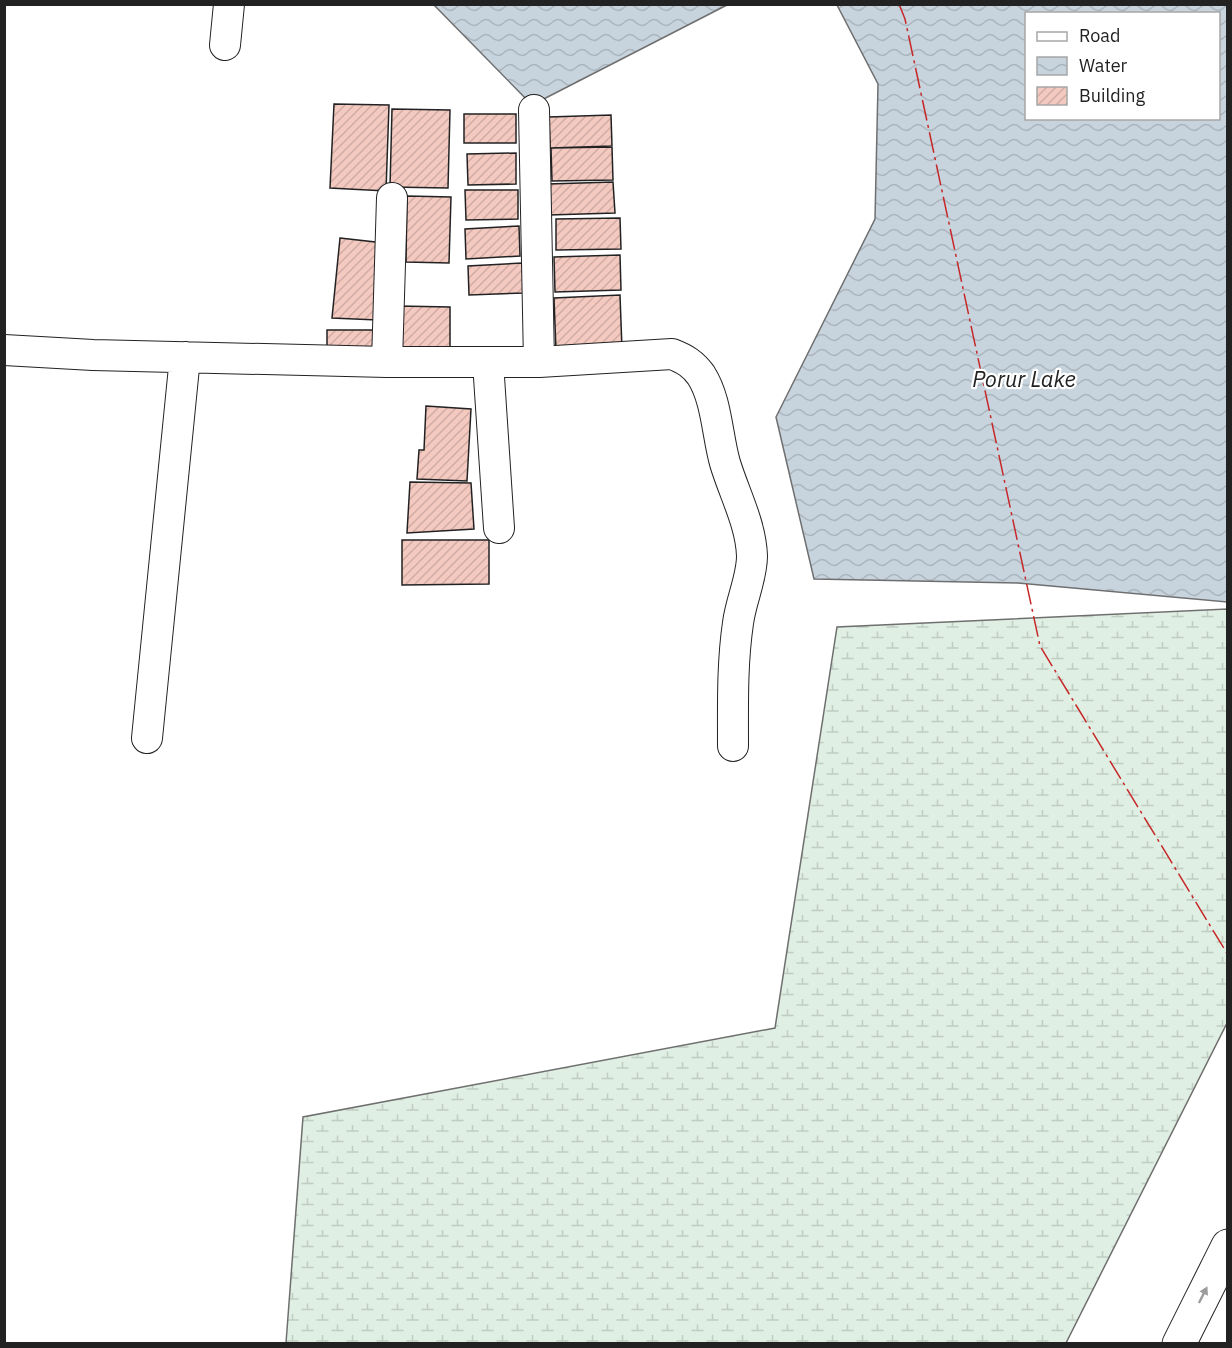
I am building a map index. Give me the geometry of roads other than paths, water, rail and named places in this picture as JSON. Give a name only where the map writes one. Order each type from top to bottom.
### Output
[{"type":"highway","points":[[1179,1344],[1227,1246]]},
{"type":"street","points":[[225,45],[229,4]]},
{"type":"street","points":[[534,110],[539,362]]},
{"type":"street","points":[[387,362],[392,198]]},
{"type":"street","points":[[4,350],[93,355],[387,362],[539,362],[672,354],[689,361],[702,376],[710,396],[725,463],[747,530],[752,556],[738,618],[733,656],[733,746]]},
{"type":"street","points":[[147,738],[185,357]]},
{"type":"street","points":[[481,362],[490,528]]},
{"type":"water","points":[[434,5],[727,5],[532,105]]},
{"type":"water","name":"Porur Lake","points":[[837,5],[1227,5],[1227,602],[1018,583],[814,579],[776,417],[875,219],[878,84]]}]
